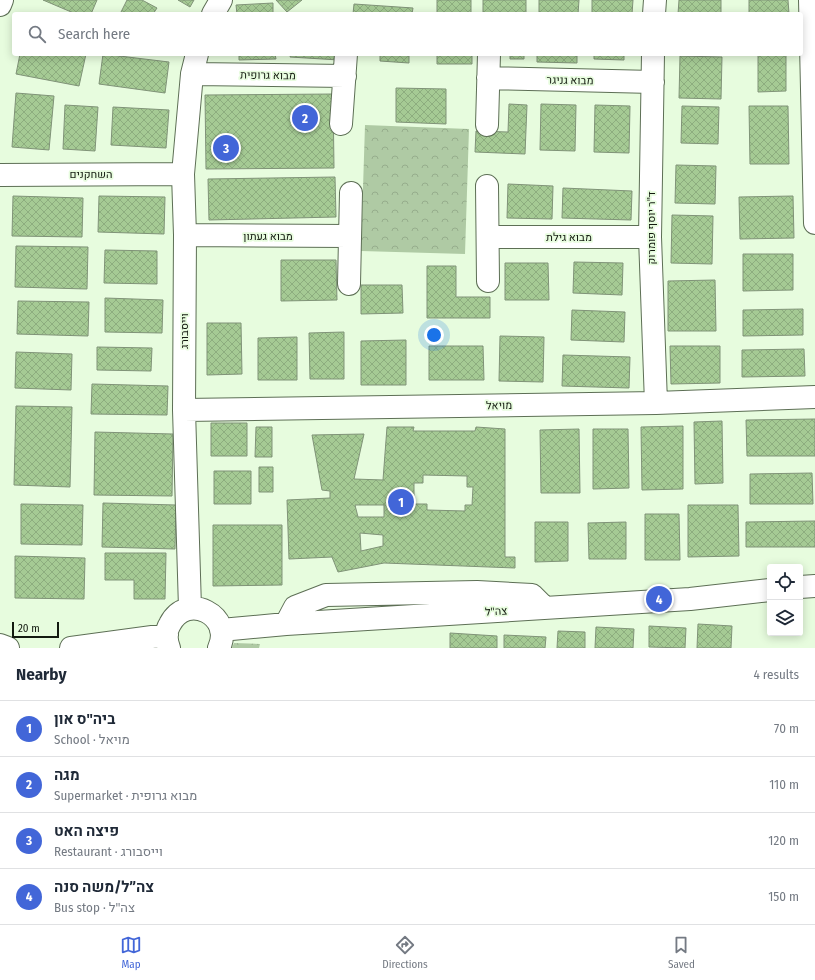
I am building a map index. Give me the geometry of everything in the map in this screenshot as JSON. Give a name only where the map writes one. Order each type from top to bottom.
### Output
[{"type":"street","points":[[0,5],[2,0]]},
{"type":"street","points":[[214,12],[221,0]]},
{"type":"street","points":[[654,12],[655,0]]},
{"type":"street","points":[[810,0],[815,223]]},
{"type":"street","points":[[341,124],[346,56]]},
{"type":"street","points":[[487,125],[489,56]]},
{"type":"street","name":"ד\"ר יוסף פומרוק","points":[[653,56],[650,237],[656,403]]},
{"type":"street","name":"מבוא גרופית","points":[[195,64],[345,76]]},
{"type":"street","name":"וייסבורג","points":[[190,608],[184,410],[185,235],[183,174],[195,64]]},
{"type":"street","name":"מבוא גניגר","points":[[488,78],[652,82]]},
{"type":"street","name":"השחקנים","points":[[0,175],[183,174]]},
{"type":"street","points":[[487,186],[488,281]]},
{"type":"street","points":[[349,284],[351,193]]},
{"type":"street","name":"מבוא געתון","points":[[185,235],[350,236]]},
{"type":"street","name":"מבוא גילת","points":[[488,237],[650,237]]},
{"type":"street","name":"מויאל","points":[[184,410],[656,403],[815,397]]},
{"type":"street","points":[[803,587],[815,586]]},
{"type":"street","name":"צה\"ל","points":[[220,639],[286,624],[690,599],[767,590]]},
{"type":"street","points":[[71,648],[168,642],[167,628],[173,618],[190,608],[204,610],[214,616],[220,639]]},
{"type":"street","points":[[0,645],[8,648]]},
{"type":"green space","points":[[365,125],[469,129],[465,254],[361,251]]},
{"type":"green space","points":[[234,643],[260,644],[259,648],[232,648]]},
{"type":"building","points":[[43,0],[97,0],[92,12],[71,12]]},
{"type":"building","points":[[127,0],[142,0],[157,8],[154,12],[121,12]]},
{"type":"building","points":[[178,0],[194,0],[190,7]]},
{"type":"building","points":[[276,0],[302,0],[287,12]]},
{"type":"building","points":[[437,0],[471,0],[471,12],[437,12]]},
{"type":"building","points":[[483,0],[526,0],[526,12],[483,12]]},
{"type":"building","points":[[539,0],[579,0],[578,12],[539,12]]},
{"type":"building","points":[[592,0],[633,0],[632,12],[592,12]]},
{"type":"building","points":[[679,0],[721,0],[721,12],[678,12]]},
{"type":"building","points":[[749,0],[788,0],[789,12],[749,12]]},
{"type":"building","points":[[273,3],[273,12],[237,12],[236,5]]},
{"type":"building","points":[[354,4],[413,8],[412,12],[353,12]]},
{"type":"building","points":[[20,56],[86,56],[79,86],[16,74]]},
{"type":"building","points":[[103,56],[120,56],[169,62],[165,93],[99,84]]},
{"type":"building","points":[[239,56],[275,56],[276,59],[239,60]]},
{"type":"building","points":[[339,56],[339,60],[290,57]]},
{"type":"building","points":[[380,56],[409,56],[409,63],[380,61]]},
{"type":"building","points":[[437,56],[472,56],[472,64],[437,64]]},
{"type":"building","points":[[510,56],[524,56],[524,59],[510,59]]},
{"type":"building","points":[[537,56],[577,56],[577,63],[537,62]]},
{"type":"building","points":[[594,56],[624,56],[624,60],[594,59]]},
{"type":"building","points":[[680,56],[722,57],[721,99],[679,98]]},
{"type":"building","points":[[758,56],[786,56],[786,91],[758,92]]},
{"type":"building","points":[[396,88],[446,89],[446,124],[396,122]]},
{"type":"building","points":[[16,93],[54,96],[49,150],[12,147]]},
{"type":"building","points":[[333,94],[334,168],[206,169],[205,95]]},
{"type":"building","points":[[509,104],[527,105],[525,154],[475,152],[476,131],[508,132]]},
{"type":"building","points":[[541,104],[576,105],[575,151],[540,150]]},
{"type":"building","points":[[65,105],[98,107],[95,151],[63,149]]},
{"type":"building","points":[[595,105],[630,106],[629,153],[594,152]]},
{"type":"building","points":[[682,106],[719,107],[718,144],[681,143]]},
{"type":"building","points":[[749,106],[788,106],[789,164],[750,164]]},
{"type":"building","points":[[113,107],[169,110],[166,148],[111,145]]},
{"type":"building","points":[[676,165],[716,166],[715,204],[675,203]]},
{"type":"building","points":[[335,177],[336,217],[209,220],[208,179]]},
{"type":"building","points":[[508,184],[553,186],[552,219],[507,218]]},
{"type":"building","points":[[563,188],[632,191],[631,220],[562,218]]},
{"type":"building","points":[[13,196],[83,198],[82,237],[12,236]]},
{"type":"building","points":[[99,196],[165,197],[164,234],[98,232]]},
{"type":"building","points":[[793,196],[794,238],[740,239],[739,197]]},
{"type":"building","points":[[672,215],[713,216],[712,264],[671,263]]},
{"type":"building","points":[[16,246],[88,247],[87,289],[15,287]]},
{"type":"building","points":[[105,250],[157,251],[157,284],[104,283]]},
{"type":"building","points":[[743,254],[793,254],[793,290],[743,291]]},
{"type":"building","points":[[281,260],[336,260],[337,300],[281,301]]},
{"type":"building","points":[[574,262],[623,263],[622,295],[573,293]]},
{"type":"building","points":[[505,263],[548,263],[549,300],[505,300]]},
{"type":"building","points":[[427,266],[456,266],[456,297],[490,297],[490,318],[427,318]]},
{"type":"building","points":[[715,280],[716,331],[668,331],[668,281]]},
{"type":"building","points":[[361,285],[402,285],[403,313],[361,314]]},
{"type":"building","points":[[105,298],[163,300],[162,333],[105,332]]},
{"type":"building","points":[[18,301],[89,302],[88,336],[17,334]]},
{"type":"building","points":[[803,309],[803,335],[743,336],[743,310]]},
{"type":"building","points":[[572,310],[625,312],[624,342],[571,340]]},
{"type":"building","points":[[207,323],[241,323],[242,374],[207,375]]},
{"type":"building","points":[[344,332],[344,379],[310,379],[309,333]]},
{"type":"building","points":[[500,336],[544,337],[543,382],[499,381]]},
{"type":"building","points":[[297,337],[297,380],[258,380],[258,338]]},
{"type":"building","points":[[406,340],[406,385],[361,385],[361,341]]},
{"type":"building","points":[[429,346],[483,346],[484,380],[429,380]]},
{"type":"building","points":[[670,346],[720,346],[720,383],[671,384]]},
{"type":"building","points":[[97,347],[152,348],[151,371],[97,370]]},
{"type":"building","points":[[804,349],[805,376],[742,377],[742,350]]},
{"type":"building","points":[[16,352],[72,354],[71,390],[15,388]]},
{"type":"building","points":[[563,355],[630,357],[629,388],[562,386]]},
{"type":"building","points":[[92,384],[168,386],[167,415],[91,414]]},
{"type":"building","points":[[16,406],[72,407],[70,487],[14,485]]},
{"type":"building","points":[[815,419],[815,456],[747,456],[746,420]]},
{"type":"building","points":[[722,421],[723,483],[695,484],[694,422]]},
{"type":"building","points":[[211,423],[247,423],[247,456],[211,456]]},
{"type":"building","points":[[683,426],[683,489],[642,490],[641,427]]},
{"type":"building","points":[[256,427],[272,427],[272,457],[255,457]]},
{"type":"building","points":[[387,427],[414,427],[413,431],[475,431],[476,427],[505,429],[505,557],[515,557],[515,568],[384,563],[338,572],[332,557],[289,559],[287,500],[330,498],[330,491],[322,490],[312,435],[364,434],[354,479],[383,480]],"holes":[[[423,475],[467,476],[467,487],[473,487],[472,505],[465,505],[465,511],[427,510],[427,504],[414,504],[414,483],[423,483]],[[355,505],[384,505],[384,517],[358,517]],[[360,533],[383,535],[383,546],[361,551]]]},
{"type":"building","points":[[579,429],[580,493],[541,493],[540,430]]},
{"type":"building","points":[[593,429],[628,429],[629,488],[593,489]]},
{"type":"building","points":[[95,432],[173,434],[172,496],[94,495]]},
{"type":"building","points":[[259,467],[273,467],[273,492],[259,492]]},
{"type":"building","points":[[214,471],[251,471],[251,504],[214,504]]},
{"type":"building","points":[[812,473],[813,504],[750,504],[750,474]]},
{"type":"building","points":[[103,503],[176,505],[175,549],[102,547]]},
{"type":"building","points":[[21,504],[83,505],[82,545],[21,544]]},
{"type":"building","points":[[688,505],[738,505],[739,556],[688,557]]},
{"type":"building","points":[[645,514],[679,514],[680,560],[645,560]]},
{"type":"building","points":[[815,521],[815,547],[746,547],[746,522]]},
{"type":"building","points":[[535,522],[568,522],[568,561],[535,562]]},
{"type":"building","points":[[626,522],[626,559],[589,559],[588,523]]},
{"type":"building","points":[[213,525],[282,525],[282,585],[213,586]]},
{"type":"building","points":[[105,553],[166,553],[165,599],[134,599],[134,580],[105,580]]},
{"type":"building","points":[[15,556],[85,558],[84,599],[15,598]]},
{"type":"building","points":[[698,624],[732,626],[731,648],[697,648]]},
{"type":"building","points":[[649,626],[686,628],[685,648],[649,647]]},
{"type":"building","points":[[596,627],[634,629],[633,648],[595,648]]},
{"type":"building","points":[[558,631],[585,632],[585,648],[557,648]]},
{"type":"building","points":[[450,633],[497,636],[497,648],[450,648]]},
{"type":"building","points":[[504,635],[546,637],[545,648],[504,648]]},
{"type":"place","name":"מגה","points":[[305,118]]},
{"type":"place","name":"פיצה האט","points":[[226,148]]},
{"type":"place","name":"ביה\"ס און","points":[[401,502]]},
{"type":"place","name":"צה״ל/משה סנה","points":[[659,599]]}]
